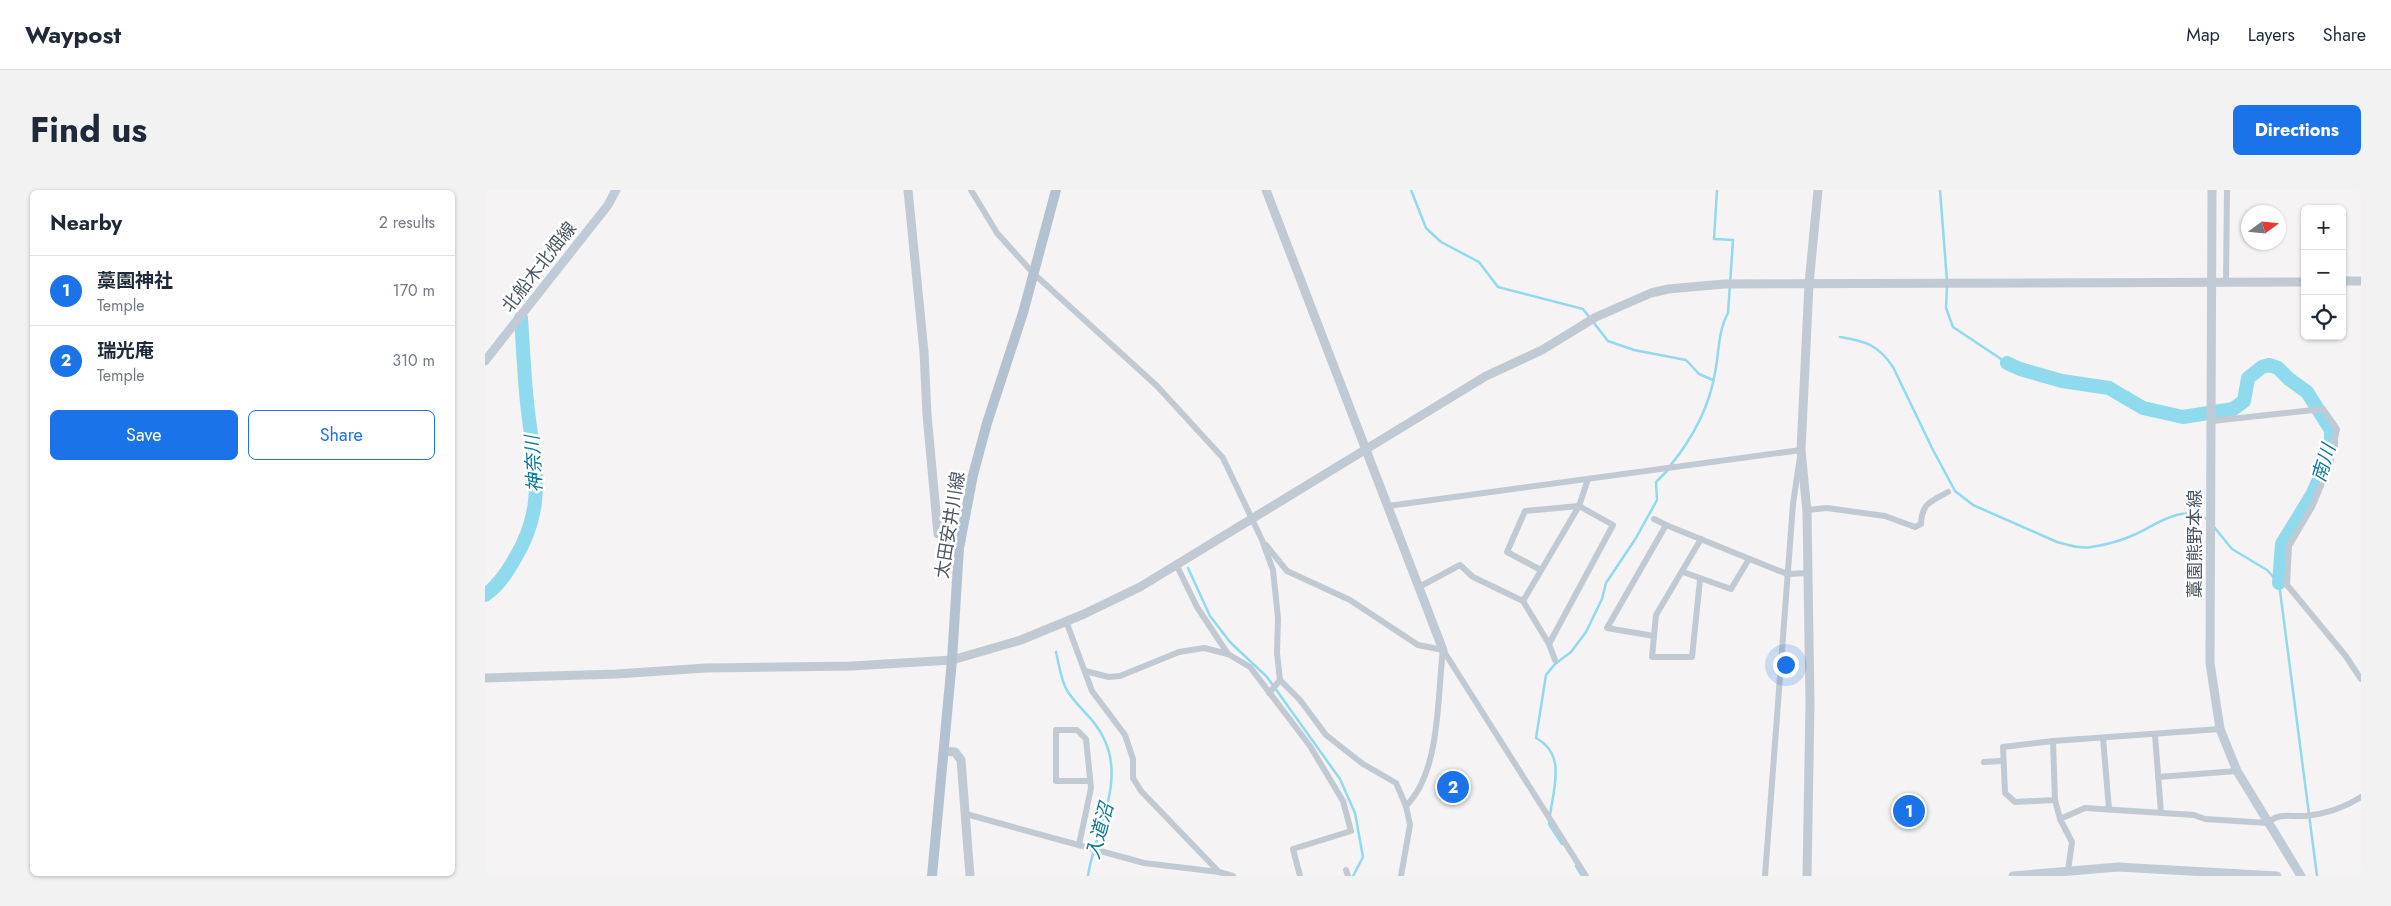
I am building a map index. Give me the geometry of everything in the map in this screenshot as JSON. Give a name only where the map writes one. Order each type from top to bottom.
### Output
[{"type":"main road","name":"北船木北畑線","points":[[485,361],[608,204],[616,190]]},
{"type":"main road","name":"太田安井川線","points":[[932,876],[961,541],[973,475],[987,423],[1023,314],[1057,190]]},
{"type":"main road","name":"藁園熊野本線","points":[[2212,190],[2210,663],[2220,729],[2237,771],[2301,876]]},
{"type":"main road","points":[[2013,876],[2141,867],[2277,876]]},
{"type":"street","points":[[908,190],[924,352],[937,534],[961,541]]},
{"type":"street","points":[[971,190],[997,233],[1033,273],[1157,386],[1223,458],[1262,540],[1273,570],[1277,595],[1279,682],[1270,692]]},
{"type":"street","points":[[1266,190],[1443,650],[1586,876]]},
{"type":"street","points":[[1765,876],[1787,574],[1793,504],[1801,450],[1809,284],[1817,190]]},
{"type":"street","points":[[2226,282],[2227,190]]},
{"type":"street","points":[[2346,281],[2361,281]]},
{"type":"street","points":[[485,678],[617,674],[706,668],[852,666],[951,660],[1021,640],[1085,614],[1140,587],[1486,376],[1542,350],[1596,317],[1633,300],[1668,289],[1725,284],[2301,282]]},
{"type":"street","points":[[2211,416],[2323,409],[2337,429],[2335,448],[2312,507],[2289,546],[2287,584],[2345,655],[2361,679]]},
{"type":"street","points":[[1388,506],[1801,450]]},
{"type":"street","points":[[1801,450],[1807,510],[1810,704],[1807,876]]},
{"type":"street","points":[[1523,601],[1579,506],[1588,479]]},
{"type":"street","points":[[1807,510],[1827,508],[1885,516],[1915,527],[1921,524],[1922,510],[1927,504],[1948,492]]},
{"type":"street","points":[[1541,570],[1507,552],[1525,511],[1579,506],[1613,525],[1549,644]]},
{"type":"street","points":[[1654,519],[1787,574],[1808,573]]},
{"type":"street","points":[[1654,636],[1607,628],[1666,525]]},
{"type":"street","points":[[1699,580],[1693,657],[1652,657],[1656,615],[1701,539]]},
{"type":"street","points":[[1262,540],[1287,571],[1350,600],[1418,645],[1443,650]]},
{"type":"street","points":[[1683,572],[1699,580],[1731,589],[1749,559]]},
{"type":"street","points":[[1176,564],[1197,607],[1228,654]]},
{"type":"street","points":[[1419,587],[1460,565],[1473,577],[1523,601],[1549,644],[1555,660]]},
{"type":"street","points":[[1066,621],[1085,672],[1101,706],[1125,735],[1133,759],[1133,778],[1141,791],[1219,872]]},
{"type":"street","points":[[1085,672],[1109,677],[1120,676],[1179,652],[1204,648],[1228,654],[1250,667],[1310,746],[1343,801],[1351,831],[1293,849],[1300,876]]},
{"type":"street","points":[[1406,806],[1412,800],[1427,770],[1432,747],[1443,650]]},
{"type":"street","points":[[1279,682],[1300,700],[1326,735],[1363,764],[1397,784],[1406,806],[1410,825],[1401,876]]},
{"type":"street","points":[[2055,800],[2015,802],[2005,793],[2002,760],[2003,747],[2053,741],[2220,729]]},
{"type":"street","points":[[1079,845],[1091,788],[1086,739],[1077,730],[1056,730],[1056,781],[1090,781]]},
{"type":"street","points":[[2155,735],[2161,813]]},
{"type":"street","points":[[2103,738],[2109,809]]},
{"type":"street","points":[[2053,741],[2055,800],[2060,819],[2072,842],[2068,871]]},
{"type":"street","points":[[944,751],[955,752],[961,760],[970,876]]},
{"type":"street","points":[[1984,762],[2002,760]]},
{"type":"street","points":[[2158,778],[2237,771]]},
{"type":"street","points":[[2060,819],[2085,808],[2195,815],[2205,819],[2268,823],[2275,816],[2303,816],[2345,806],[2361,798]]},
{"type":"street","points":[[966,814],[1144,863],[1219,872],[1233,876]]},
{"type":"waterway","points":[[1411,190],[1426,228],[1441,242],[1479,262],[1498,287],[1583,309],[1608,341],[1634,350],[1686,360],[1699,374],[1713,380]]},
{"type":"waterway","points":[[1670,466],[1699,422],[1709,398],[1721,335],[1728,313],[1733,240],[1714,239],[1717,190]]},
{"type":"waterway","points":[[1940,190],[1947,281]]},
{"type":"waterway","points":[[1947,286],[1946,308],[1953,327],[2007,363]]},
{"type":"waterway","name":"神奈川","points":[[485,595],[494,588],[508,570],[525,540],[532,520],[535,501],[535,464],[526,392],[521,318]]},
{"type":"waterway","points":[[1840,337],[1871,345],[1893,367],[1955,491],[1973,505],[2057,542],[2083,547],[2114,542],[2136,534],[2162,520],[2180,514],[2189,513],[2207,519]]},
{"type":"waterway","name":"南川","points":[[2007,363],[2020,369],[2062,381],[2109,388],[2143,408],[2183,417],[2233,409],[2244,401],[2248,378],[2262,367],[2269,365],[2278,368],[2307,392],[2331,430],[2331,445],[2321,475],[2312,495],[2282,544],[2279,583]]},
{"type":"waterway","points":[[1550,815],[1555,783],[1555,762],[1545,745],[1536,738],[1546,675],[1555,664],[1571,652],[1586,632],[1602,599],[1606,583],[1636,538],[1657,500],[1656,482],[1667,471]]},
{"type":"waterway","name":"南川","points":[[2214,527],[2232,549],[2267,570],[2279,583],[2317,876]]},
{"type":"waterway","points":[[1188,568],[1210,616],[1230,642],[1267,677],[1340,779],[1355,813],[1363,857],[1353,876]]},
{"type":"waterway","name":"入道沼","points":[[1056,652],[1066,688],[1098,727],[1110,758],[1112,775],[1110,792],[1088,876]]},
{"type":"waterway","points":[[1550,821],[1549,824],[1562,844]]},
{"type":"waterway","points":[[1576,866],[1582,876]]},
{"type":"place","name":"瑞光庵","points":[[1453,787]]},
{"type":"place","name":"藁園神社","points":[[1909,811]]}]
